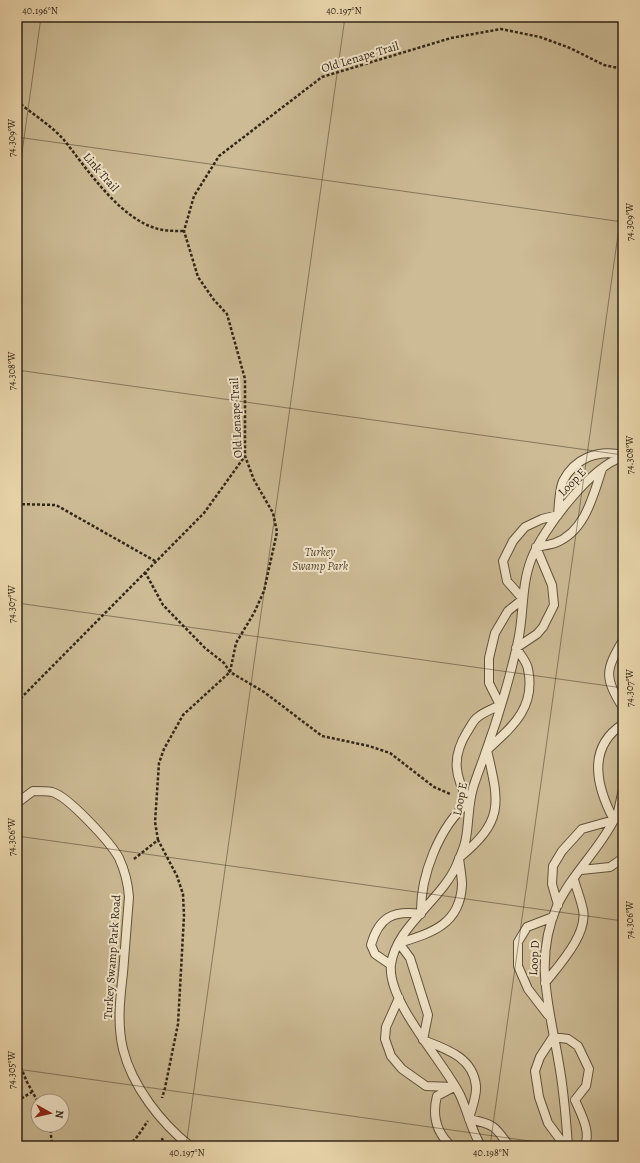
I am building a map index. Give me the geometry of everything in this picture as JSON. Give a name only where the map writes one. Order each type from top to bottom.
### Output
[{"type":"lane","points":[[391,965],[375,954],[371,945],[375,932],[384,920],[403,911],[421,914],[421,896],[427,868],[446,830],[458,811],[469,802],[460,786],[458,777],[456,760],[460,747],[477,718],[500,705],[489,683],[489,658],[495,633],[508,611],[523,599],[508,581],[504,562],[513,540],[525,528],[542,519],[558,515],[563,482],[578,462],[597,453],[614,453],[623,456]]},
{"type":"lane","name":"Loop E","points":[[481,1146],[475,1137],[459,1094],[423,1040],[399,998],[392,979],[391,965],[398,943],[455,868],[466,840],[469,802],[487,750],[516,648],[524,585],[530,562],[536,547],[558,515],[580,490],[602,469],[623,456]]},
{"type":"lane","points":[[510,1146],[499,1132],[488,1123],[469,1119],[476,1086],[469,1065],[453,1052],[423,1040],[428,1015],[410,958],[398,943],[440,928],[449,921],[456,907],[462,886],[459,858],[478,842],[493,820],[497,804],[495,786],[487,750],[505,734],[524,711],[529,693],[528,668],[516,648],[537,634],[543,627],[554,605],[552,585],[536,547],[555,543],[566,537],[579,524],[588,511],[602,469]]},
{"type":"lane","points":[[623,640],[611,661],[608,677],[612,690],[623,708]]},
{"type":"lane","points":[[558,905],[552,884],[553,866],[562,851],[582,829],[614,820],[603,800],[598,772],[601,748],[612,731],[623,724]]},
{"type":"lane","name":"Loop D","points":[[567,1146],[559,1065],[549,1016],[545,983],[546,941],[558,905],[614,820],[618,812],[623,789]]},
{"type":"lane","name":"Turkey Swamp Park Road","points":[[17,803],[33,791],[53,792],[70,803],[111,845],[123,867],[130,897],[119,1023],[123,1049],[132,1074],[156,1110],[190,1146]]},
{"type":"lane","points":[[581,870],[610,867],[623,858]]},
{"type":"lane","points":[[545,983],[570,950],[582,926],[584,911],[574,880]]},
{"type":"lane","points":[[549,1016],[528,989],[518,966],[518,942],[527,927],[553,917]]},
{"type":"lane","points":[[399,998],[386,1027],[385,1039],[391,1056],[402,1069],[426,1086],[454,1087]]},
{"type":"lane","points":[[567,1146],[548,1123],[539,1097],[535,1071],[540,1056],[553,1037],[568,1039],[578,1046],[589,1069],[586,1086],[574,1100]]},
{"type":"lane","points":[[451,1146],[436,1126],[434,1108],[437,1096],[454,1087]]},
{"type":"lane","points":[[563,1098],[574,1100]]},
{"type":"lane","points":[[574,1100],[585,1124],[587,1140],[585,1146]]},
{"type":"path","name":"Old Lenape Trail","points":[[230,672],[236,643],[254,613],[264,591],[277,532],[273,513],[254,480],[246,456],[245,379],[227,314],[214,300],[198,277],[184,231],[194,196],[219,156],[322,77],[451,38],[502,29],[540,37],[570,48],[604,65],[623,69]]},
{"type":"path","name":"Link Trail","points":[[17,101],[63,139],[79,161],[96,178],[117,205],[138,220],[162,230],[184,231]]},
{"type":"path","points":[[17,702],[204,513],[246,456]]},
{"type":"path","points":[[17,504],[56,505],[155,561]]},
{"type":"path","points":[[145,572],[163,605],[205,648],[224,663],[230,672],[264,692],[322,736],[369,746],[390,753],[434,787],[469,802]]},
{"type":"path","points":[[68,1146],[77,1144],[124,1146],[134,1140],[156,1110],[165,1088],[178,1024],[184,916],[183,894],[177,876],[158,840],[155,822],[159,763],[164,749],[183,715],[230,672]]},
{"type":"path","points":[[123,867],[158,840]]},
{"type":"path","points":[[17,1058],[32,1092],[17,1101]]},
{"type":"path","points":[[51,1133],[52,1146]]},
{"type":"green space","name":"Turkey Swamp Park","points":[[17,17],[623,17],[623,1146],[17,1146]]}]
